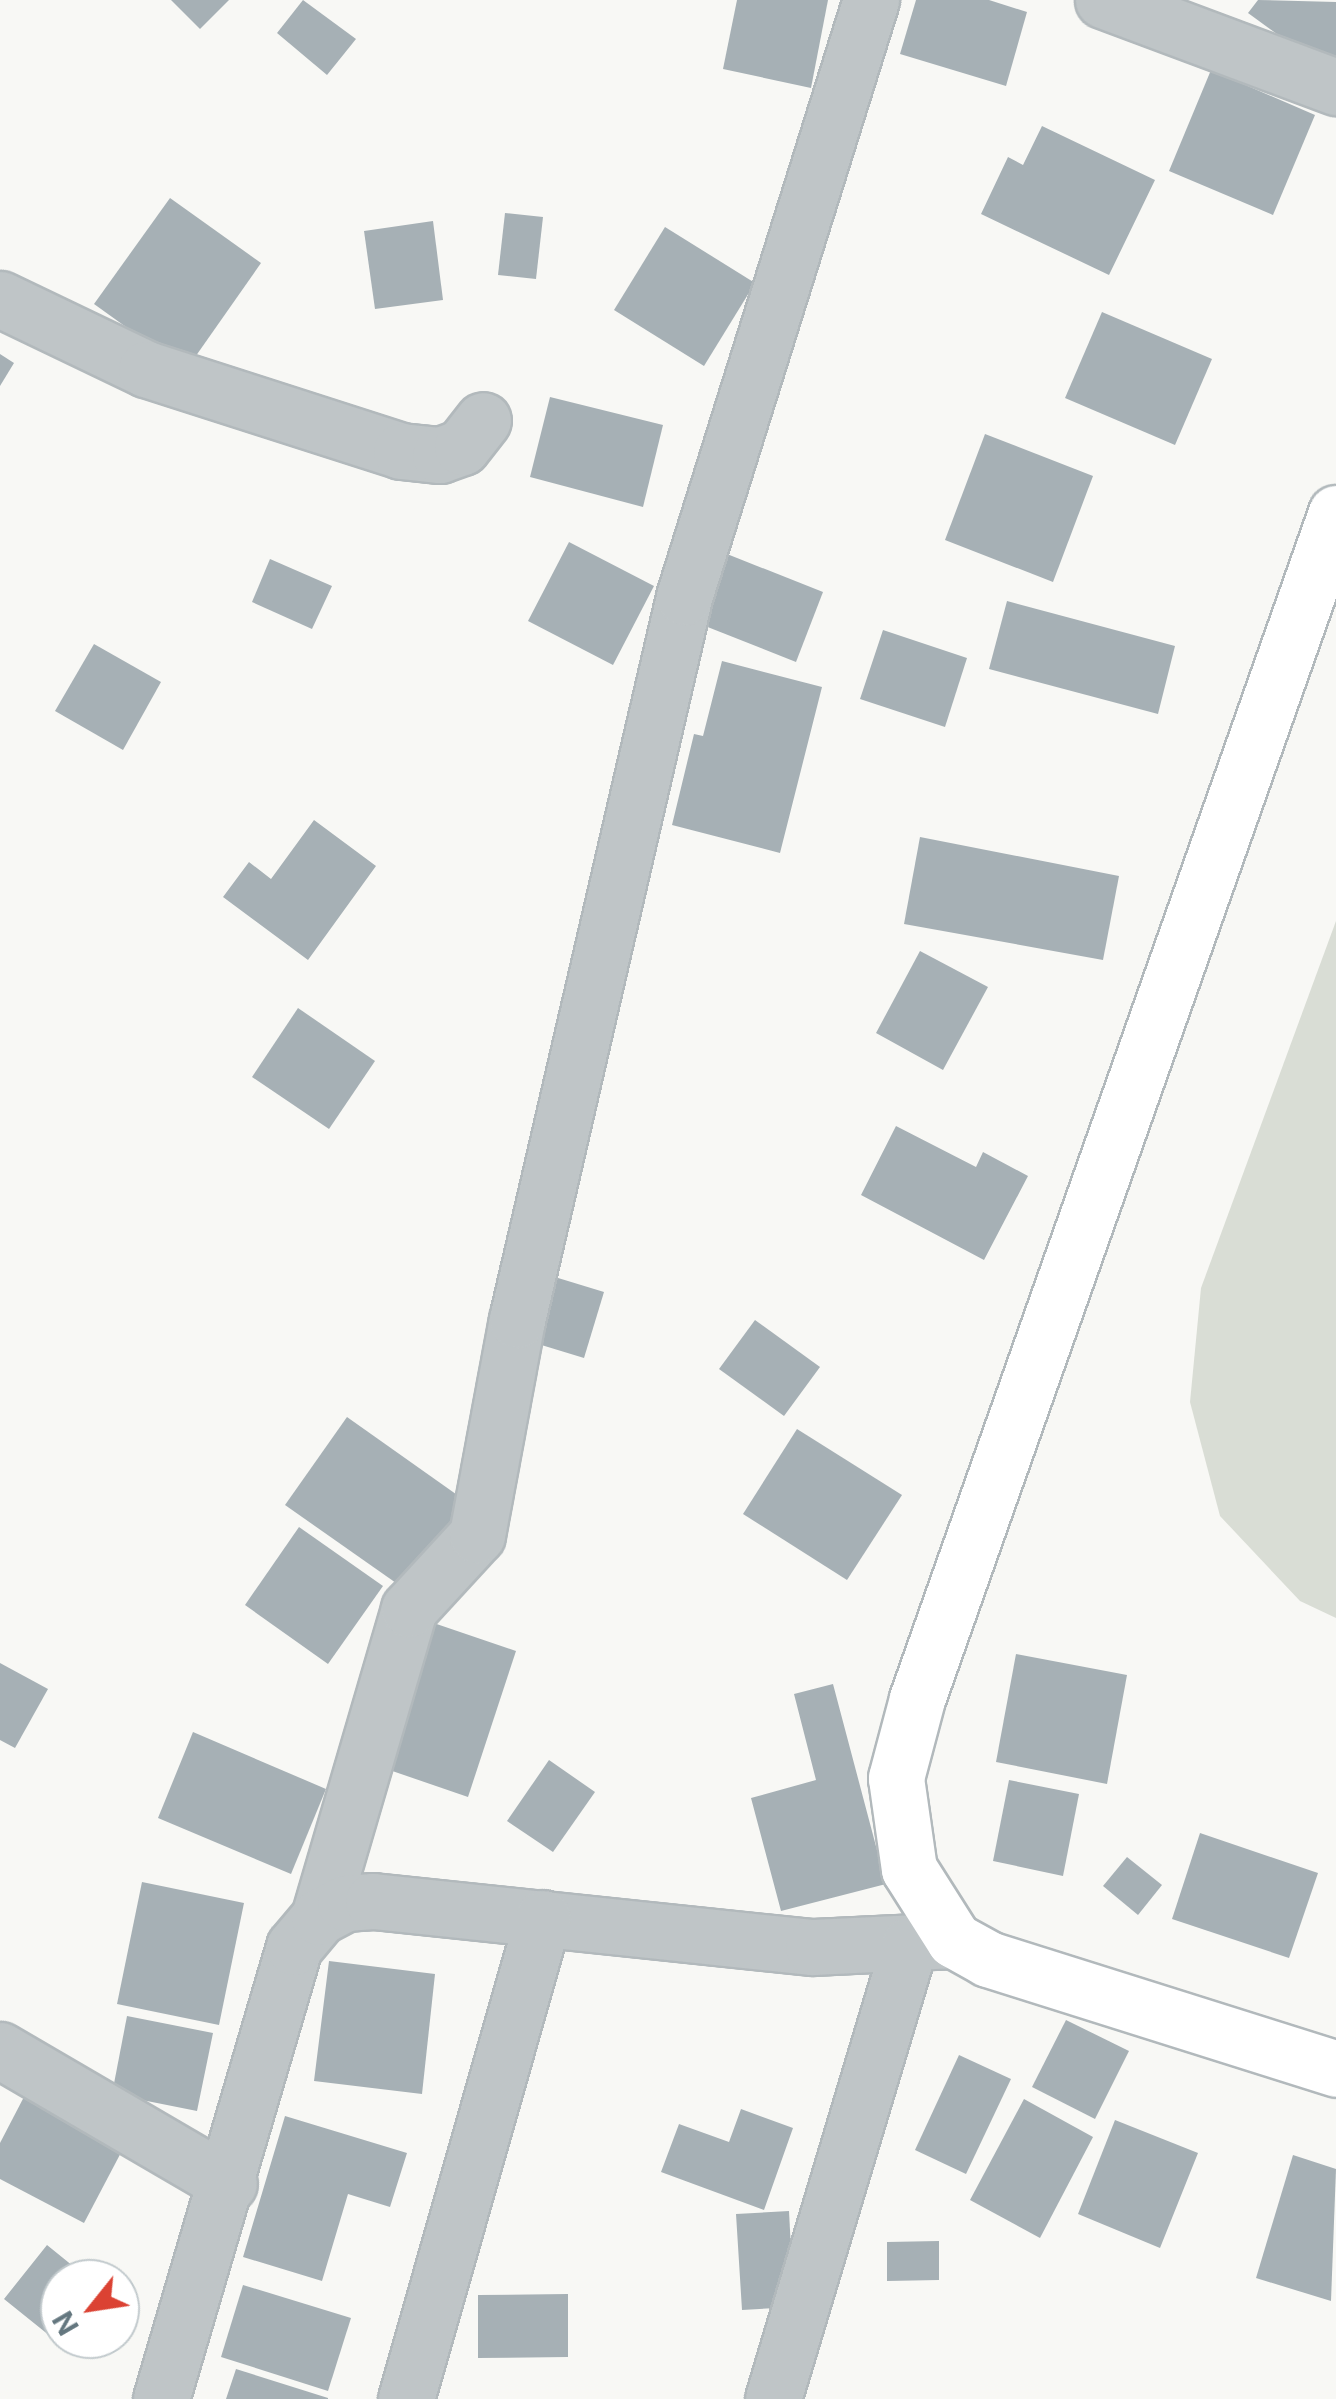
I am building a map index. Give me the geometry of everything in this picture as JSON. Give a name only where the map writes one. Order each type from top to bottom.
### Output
[{"type":"main road","points":[[1336,513],[900,1762],[898,1822],[931,1942],[1336,2069]]},
{"type":"street","points":[[161,2399],[228,2184],[294,1946],[318,1916],[409,1609],[477,1535],[517,1320],[684,596],[871,0]]},
{"type":"street","points":[[1103,0],[1336,87]]},
{"type":"street","points":[[0,298],[146,369],[401,451],[440,455],[462,447],[483,420]]},
{"type":"street","points":[[318,1916],[346,1903],[373,1900],[813,1947],[931,1942],[773,2399]]},
{"type":"street","points":[[406,2399],[543,1918]]},
{"type":"street","points":[[0,2050],[228,2184]]},
{"type":"shaded area","points":[[1336,921],[1336,1618],[1300,1601],[1220,1516],[1190,1402],[1201,1288]]},
{"type":"building","points":[[171,0],[229,0],[200,29]]},
{"type":"building","points":[[303,0],[356,39],[327,75],[277,33]]},
{"type":"building","points":[[737,0],[828,0],[811,88],[723,69]]},
{"type":"building","points":[[916,0],[989,0],[1027,12],[1006,86],[900,54]]},
{"type":"building","points":[[1258,0],[1336,2],[1336,77],[1248,13]]},
{"type":"building","points":[[1211,70],[1315,115],[1273,215],[1169,171]]},
{"type":"building","points":[[1042,126],[1155,180],[1109,275],[981,214],[1008,157],[1023,165]]},
{"type":"building","points":[[170,198],[261,263],[186,370],[94,304]]},
{"type":"building","points":[[505,213],[543,217],[536,279],[498,275]]},
{"type":"building","points":[[433,221],[443,300],[375,309],[364,231]]},
{"type":"building","points":[[665,227],[755,283],[704,366],[614,310]]},
{"type":"building","points":[[1102,312],[1212,359],[1175,445],[1065,398]]},
{"type":"building","points":[[0,354],[14,363],[0,386]]},
{"type":"building","points":[[550,397],[663,425],[643,507],[530,477]]},
{"type":"building","points":[[985,434],[1093,476],[1053,582],[945,540]]},
{"type":"building","points":[[569,542],[654,586],[613,665],[528,621]]},
{"type":"building","points":[[727,554],[823,592],[796,662],[700,624]]},
{"type":"building","points":[[270,559],[332,586],[312,629],[252,602]]},
{"type":"building","points":[[1007,601],[1175,646],[1158,714],[989,669]]},
{"type":"building","points":[[883,630],[967,658],[945,727],[860,699]]},
{"type":"building","points":[[94,644],[161,682],[123,750],[55,711]]},
{"type":"building","points":[[722,661],[822,687],[780,853],[672,825],[694,734],[703,736]]},
{"type":"building","points":[[314,820],[376,866],[308,960],[223,897],[249,862],[271,879]]},
{"type":"building","points":[[920,837],[1119,876],[1103,960],[904,924]]},
{"type":"building","points":[[920,951],[988,987],[943,1070],[876,1033]]},
{"type":"building","points":[[298,1008],[375,1061],[329,1129],[252,1077]]},
{"type":"building","points":[[896,1126],[976,1167],[983,1152],[1028,1176],[984,1260],[861,1195]]},
{"type":"building","points":[[545,1274],[604,1292],[584,1358],[525,1340]]},
{"type":"building","points":[[755,1320],[820,1367],[784,1416],[719,1369]]},
{"type":"building","points":[[347,1417],[477,1509],[416,1597],[285,1505]]},
{"type":"building","points":[[797,1429],[902,1495],[847,1580],[743,1514]]},
{"type":"building","points":[[299,1527],[383,1586],[328,1664],[245,1605]]},
{"type":"building","points":[[416,1617],[516,1651],[468,1797],[369,1763]]},
{"type":"building","points":[[1016,1654],[1127,1675],[1107,1784],[996,1762]]},
{"type":"building","points":[[0,1663],[48,1689],[15,1748],[0,1740]]},
{"type":"building","points":[[833,1684],[886,1884],[781,1911],[751,1798],[816,1780],[794,1694]]},
{"type":"building","points":[[193,1732],[326,1789],[291,1874],[158,1818]]},
{"type":"building","points":[[549,1760],[595,1792],[553,1852],[507,1821]]},
{"type":"building","points":[[1009,1780],[1079,1794],[1063,1876],[993,1861]]},
{"type":"building","points":[[1200,1833],[1318,1873],[1289,1958],[1172,1919]]},
{"type":"building","points":[[1127,1857],[1162,1885],[1138,1915],[1103,1886]]},
{"type":"building","points":[[142,1882],[244,1903],[219,2025],[117,2004]]},
{"type":"building","points":[[329,1961],[435,1974],[422,2094],[314,2081]]},
{"type":"building","points":[[127,2016],[213,2033],[197,2111],[112,2094]]},
{"type":"building","points":[[1066,2020],[1129,2051],[1095,2119],[1032,2087]]},
{"type":"building","points":[[959,2055],[1011,2079],[966,2174],[915,2150]]},
{"type":"building","points":[[26,2093],[125,2145],[84,2223],[0,2179],[0,2143]]},
{"type":"building","points":[[1024,2099],[1093,2137],[1040,2238],[970,2200]]},
{"type":"building","points":[[741,2109],[793,2128],[764,2210],[661,2172],[679,2124],[729,2142]]},
{"type":"building","points":[[285,2116],[407,2153],[390,2207],[348,2194],[322,2281],[243,2257]]},
{"type":"building","points":[[1115,2120],[1198,2153],[1160,2248],[1078,2214]]},
{"type":"building","points":[[1293,2155],[1336,2169],[1331,2301],[1256,2278]]},
{"type":"building","points":[[789,2211],[794,2307],[742,2310],[736,2214]]},
{"type":"building","points":[[939,2241],[939,2280],[887,2281],[887,2242]]},
{"type":"building","points":[[47,2245],[64,2259],[40,2259],[40,2328],[4,2299]]},
{"type":"building","points":[[243,2285],[351,2318],[328,2391],[221,2357]]},
{"type":"building","points":[[568,2294],[568,2357],[478,2358],[478,2295]]},
{"type":"building","points":[[236,2369],[328,2398],[328,2399],[226,2399]]}]
